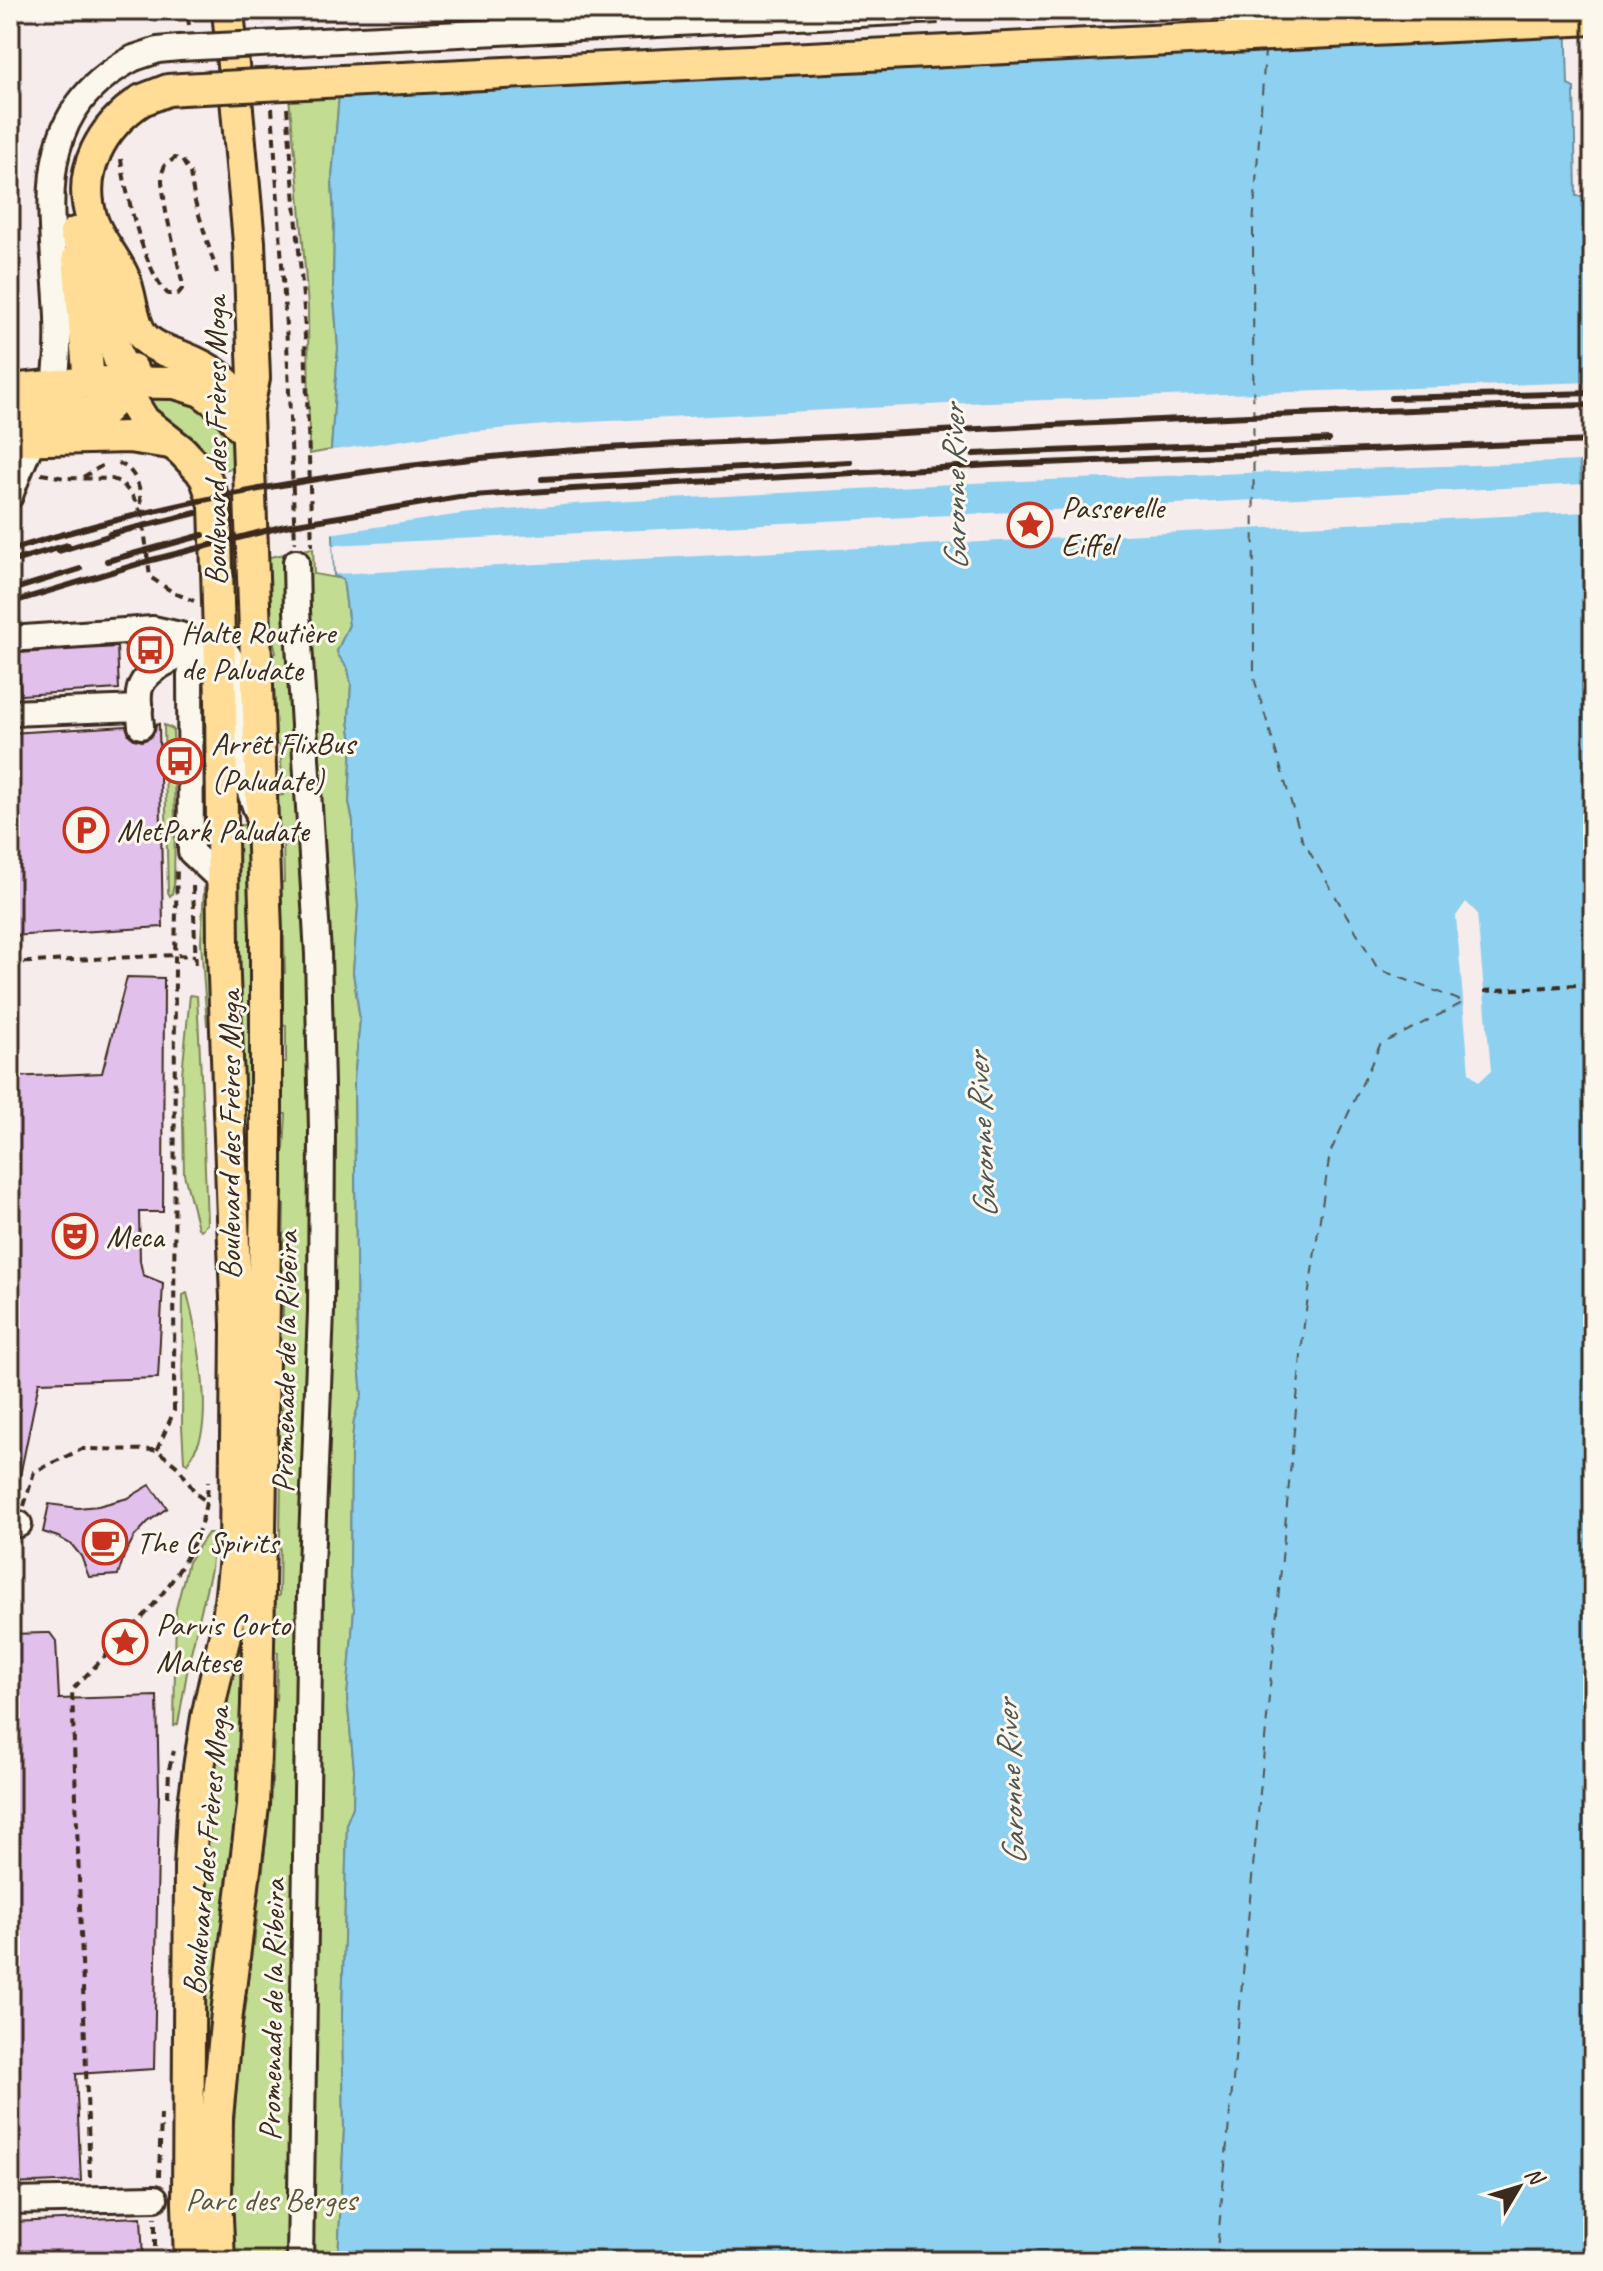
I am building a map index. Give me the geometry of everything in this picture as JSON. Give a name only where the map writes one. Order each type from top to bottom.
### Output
[{"type":"main road","name":"Boulevard des Frères Moga","points":[[219,2261],[217,2117],[253,1806],[266,1171],[266,946],[247,413],[254,378],[249,242],[228,10]]},
{"type":"main road","points":[[89,382],[70,200],[76,152],[89,125],[110,99],[136,80],[162,71],[1402,10]]},
{"type":"main road","points":[[249,242],[257,148],[261,18]]},
{"type":"main road","points":[[136,80],[168,90],[1593,19]]},
{"type":"main road","points":[[136,80],[121,115],[102,138],[92,160],[87,186],[92,220],[126,282],[137,326],[143,337],[222,378],[233,389],[247,413]]},
{"type":"main road","name":"Boulevard des Frères Moga","points":[[75,233],[104,294],[111,336],[134,405],[144,421],[193,461],[206,479],[215,505],[210,650],[223,882],[225,1023],[237,1325],[235,1558],[228,1621],[207,1717],[193,1812],[190,1867],[190,2261]]},
{"type":"main road","points":[[29,431],[104,411],[117,398],[126,382],[143,337]]},
{"type":"main road","points":[[10,390],[89,382],[175,383],[201,391],[232,416],[250,444]]},
{"type":"main road","points":[[10,417],[29,431],[172,443]]},
{"type":"street","points":[[10,496],[21,470],[29,431],[55,385],[58,348],[44,208],[45,178],[52,140],[64,116],[88,87],[106,73],[136,80],[158,50],[179,48],[938,10]]},
{"type":"street","name":"Promenade de la Ribeira","points":[[300,2261],[310,1592],[320,1356],[322,1130],[318,954],[297,611],[304,554]]},
{"type":"street","points":[[10,639],[153,629],[180,635],[210,650],[228,654],[237,671],[240,765],[263,827]]},
{"type":"street","points":[[10,713],[140,717],[139,691],[151,671],[173,659],[210,650],[247,649],[255,640]]},
{"type":"street","points":[[10,2201],[155,2198]]},
{"type":"path","points":[[261,18],[264,10]]},
{"type":"path","points":[[261,18],[271,10]]},
{"type":"path","points":[[279,10],[281,26]]},
{"type":"path","points":[[162,15],[184,15]]},
{"type":"path","points":[[271,96],[304,554]]},
{"type":"path","points":[[287,104],[304,309],[304,554]]},
{"type":"path","points":[[119,146],[131,210],[162,289],[168,294],[178,294],[182,289],[162,182],[165,165],[175,158],[182,160],[190,173],[195,202],[217,273]]},
{"type":"path","points":[[83,477],[111,462],[128,468],[139,487],[150,577],[191,601],[206,602]]},
{"type":"path","points":[[21,470],[65,478],[112,479],[122,483],[143,517]]},
{"type":"path","points":[[157,1450],[174,1411],[177,859]]},
{"type":"path","points":[[10,963],[195,956]]},
{"type":"path","points":[[1484,991],[1593,984]]},
{"type":"path","points":[[15,1524],[34,1472],[82,1449],[157,1450],[179,1468],[196,1494],[208,1501],[191,1548],[164,1593],[72,1690],[90,2199]]},
{"type":"path","points":[[155,2198],[155,2261]]},
{"type":"green space","points":[[339,95],[332,178],[333,286],[338,349],[331,450],[309,454],[308,307],[289,98]]},
{"type":"green space","points":[[152,394],[184,399],[212,414],[228,433],[238,467],[213,472],[192,439],[165,421],[154,409]]},
{"type":"green space","name":"Parc des Berges","points":[[313,548],[314,574],[343,579],[349,625],[337,651],[348,669],[351,684],[349,802],[358,906],[353,972],[360,1020],[354,1080],[357,1342],[362,1395],[354,1420],[351,1453],[350,1577],[354,1609],[347,1698],[354,1769],[353,1807],[347,1822],[342,2017],[344,2128],[338,2261],[234,2261],[225,2121],[234,2122],[237,2086],[228,2085],[233,2032],[242,2033],[247,1998],[238,1997],[245,1944],[254,1945],[258,1911],[249,1910],[253,1878],[262,1878],[267,1831],[258,1829],[262,1783],[272,1783],[274,1736],[265,1735],[267,1700],[276,1700],[278,1652],[269,1651],[270,1597],[279,1596],[281,1474],[271,1473],[272,1421],[282,1421],[282,1383],[272,1383],[273,1330],[283,1329],[283,1294],[273,1293],[274,1253],[283,1252],[284,1204],[275,1204],[276,1150],[284,1149],[286,1114],[276,1114],[276,1063],[286,1062],[286,1025],[276,1024],[276,973],[285,973],[284,937],[275,937],[275,883],[284,882],[283,835],[275,834],[274,796],[283,795],[280,745],[271,745],[266,654],[276,653],[268,613],[265,558]]},
{"type":"green space","points":[[164,725],[173,729],[174,884],[170,896],[168,892]]},
{"type":"green space","points":[[250,824],[254,837],[254,1399],[231,826]]},
{"type":"green space","points":[[204,889],[212,897],[213,1025],[207,1025],[201,942]]},
{"type":"green space","points":[[190,995],[197,996],[203,1115],[207,1224],[201,1230],[184,1174],[182,1074]]},
{"type":"green space","points":[[187,1293],[198,1346],[204,1410],[199,1442],[187,1464],[184,1461],[182,1426],[183,1295]]},
{"type":"green space","points":[[208,1533],[214,1535],[211,1569],[178,1724],[174,1726],[176,1609],[188,1562]]},
{"type":"green space","points":[[243,1567],[249,1654],[235,1866],[198,2224],[200,1859]]},
{"type":"water","name":"Garonne River","points":[[1566,10],[1568,85],[1574,88],[1576,196],[1593,196],[1593,386],[1576,387],[1593,658],[1593,2261],[338,2261],[344,2128],[342,2017],[347,1822],[353,1807],[354,1769],[347,1698],[354,1609],[350,1577],[351,1453],[354,1420],[362,1395],[357,1342],[354,1079],[360,1020],[353,972],[358,906],[349,802],[351,684],[348,669],[337,651],[349,625],[343,579],[334,576],[331,450],[338,348],[333,286],[332,178],[339,95]]},
{"type":"pier","points":[[335,10],[1570,10],[335,95]]},
{"type":"pier","points":[[1593,382],[1593,390],[1580,390],[1583,461],[991,482],[574,504],[461,514],[329,534],[327,451],[451,433],[569,423],[987,402]]},
{"type":"pier","name":"Passerelle Eiffel","points":[[1585,484],[1587,512],[335,574],[333,545]]},
{"type":"pier","points":[[1466,902],[1477,913],[1491,1071],[1479,1082],[1469,1072],[1456,916]]},
{"type":"building","points":[[117,647],[119,689],[21,695],[18,653]]},
{"type":"building","name":"MetPark Paludate","points":[[159,724],[163,927],[10,936],[10,733],[126,726],[129,735],[142,741],[150,738]]},
{"type":"building","name":"Meca","points":[[127,977],[164,978],[163,1212],[139,1212],[143,1275],[163,1283],[158,1378],[39,1382],[18,1486],[10,1485],[10,1077],[102,1073]]},
{"type":"building","points":[[150,1485],[167,1508],[134,1537],[118,1575],[89,1577],[81,1556],[72,1545],[43,1532],[49,1504],[78,1508],[98,1506],[128,1498]]},
{"type":"building","points":[[50,1633],[56,1641],[59,1699],[157,1696],[159,1794],[154,2069],[76,2074],[81,2181],[10,2184],[10,1634]]},
{"type":"building","points":[[141,2217],[143,2261],[10,2261],[10,2222]]},
{"type":"ferry route","points":[[1267,10],[1267,21]]},
{"type":"ferry route","points":[[1216,2261],[1304,1324],[1330,1153],[1380,1045],[1464,1002],[1378,969],[1302,839],[1254,678],[1253,227],[1265,51]]},
{"type":"railway","points":[[1391,398],[1593,393]]},
{"type":"railway","points":[[10,550],[133,516],[259,489],[386,469],[513,455],[1128,421],[1593,405]]},
{"type":"railway","points":[[973,454],[1329,440]]},
{"type":"railway","points":[[10,603],[148,561],[285,526],[459,497],[992,465],[1593,441]]},
{"type":"railway","points":[[542,479],[850,462]]},
{"type":"railway","points":[[110,534],[196,513]]},
{"type":"railway","points":[[59,551],[121,532]]},
{"type":"railway","points":[[107,561],[203,535]]},
{"type":"railway","points":[[10,562],[68,545]]},
{"type":"railway","points":[[15,589],[80,569]]},
{"type":"place","name":"Passerelle Eiffel","points":[[1030,525]]},
{"type":"place","name":"Halte Routière de Paludate","points":[[150,650]]},
{"type":"place","name":"Arrêt FlixBus (Paludate)","points":[[180,761]]},
{"type":"place","name":"MetPark Paludate","points":[[86,830]]},
{"type":"place","name":"Meca","points":[[75,1236]]},
{"type":"place","name":"The C Spirits","points":[[105,1542]]},
{"type":"place","name":"Parvis Corto Maltese","points":[[125,1642]]}]
